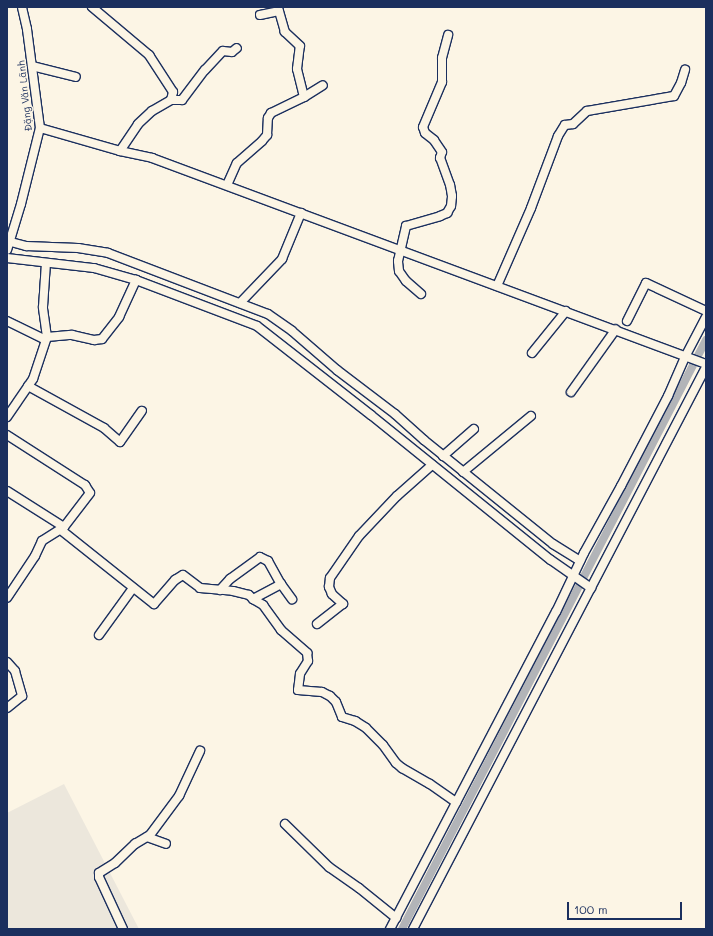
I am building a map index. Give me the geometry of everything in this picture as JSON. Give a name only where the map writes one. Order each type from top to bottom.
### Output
[{"type":"street","name":"Đặng Văn Lãnh","points":[[7,250],[11,242],[40,128],[32,66],[22,7]]},
{"type":"street","points":[[92,7],[134,45],[149,55],[173,92],[171,100]]},
{"type":"street","points":[[260,15],[278,9],[285,32],[300,46],[298,69],[304,97]]},
{"type":"street","points":[[421,294],[399,271],[400,250],[406,226],[447,213],[451,206],[452,196],[450,185],[440,158],[442,152],[434,140],[425,133],[423,127],[442,82],[442,58],[448,36]]},
{"type":"street","points":[[120,151],[138,124],[152,111],[171,100],[182,100],[205,70],[223,51],[232,52],[237,48]]},
{"type":"street","points":[[32,66],[76,77]]},
{"type":"street","points":[[497,286],[528,215],[558,136],[565,125],[573,124],[587,112],[674,96],[681,83],[685,70]]},
{"type":"street","points":[[227,185],[237,163],[262,141],[267,134],[268,118],[271,113],[304,97],[323,85]]},
{"type":"street","points":[[40,128],[120,151],[152,158],[616,329],[704,364],[588,586],[413,929]]},
{"type":"street","points":[[240,303],[282,259],[301,214]]},
{"type":"street","points":[[11,242],[26,246],[78,248],[108,253],[263,312],[292,331],[337,370],[395,414],[443,456],[553,544],[580,561]]},
{"type":"street","points":[[7,258],[94,268],[136,280],[256,326],[371,414],[432,465],[588,586]]},
{"type":"street","points":[[7,417],[28,386],[36,369],[46,339],[43,307],[46,263]]},
{"type":"street","points":[[7,321],[46,339],[72,335],[94,340],[102,339],[119,317],[136,280]]},
{"type":"street","points":[[627,321],[646,283],[706,310]]},
{"type":"street","points":[[532,353],[566,311]]},
{"type":"street","points":[[256,326],[263,312]]},
{"type":"street","points":[[390,929],[556,612],[580,561],[622,486],[706,317]]},
{"type":"street","points":[[571,392],[616,329]]},
{"type":"street","points":[[28,386],[104,428],[120,442],[142,411]]},
{"type":"street","points":[[463,472],[531,416]]},
{"type":"street","points":[[443,456],[474,429]]},
{"type":"street","points":[[7,435],[89,489],[87,496],[62,529],[42,541],[35,556],[7,598]]},
{"type":"street","points":[[317,624],[343,604],[332,594],[329,587],[330,578],[359,536],[397,496],[432,465]]},
{"type":"street","points":[[7,491],[62,529],[154,604],[175,580],[184,574],[196,587],[243,594],[263,605],[282,630],[308,654],[308,661],[300,674],[298,690],[322,692],[330,696],[336,702],[342,717],[355,720],[366,728],[383,745],[396,763],[456,802]]},
{"type":"street","points":[[220,590],[230,579],[260,557],[268,562],[292,599]]},
{"type":"street","points":[[253,599],[281,584]]},
{"type":"street","points":[[99,635],[133,588]]},
{"type":"street","points":[[7,662],[15,671],[22,696],[7,708]]},
{"type":"street","points":[[123,929],[98,875],[135,844],[147,837],[179,796],[200,751]]},
{"type":"street","points":[[284,824],[329,867],[396,918]]},
{"type":"street","points":[[147,837],[166,844]]},
{"type":"shaded area","points":[[64,784],[139,929],[7,929],[7,813]]},
{"type":"waterway","points":[[402,929],[706,340]]}]
